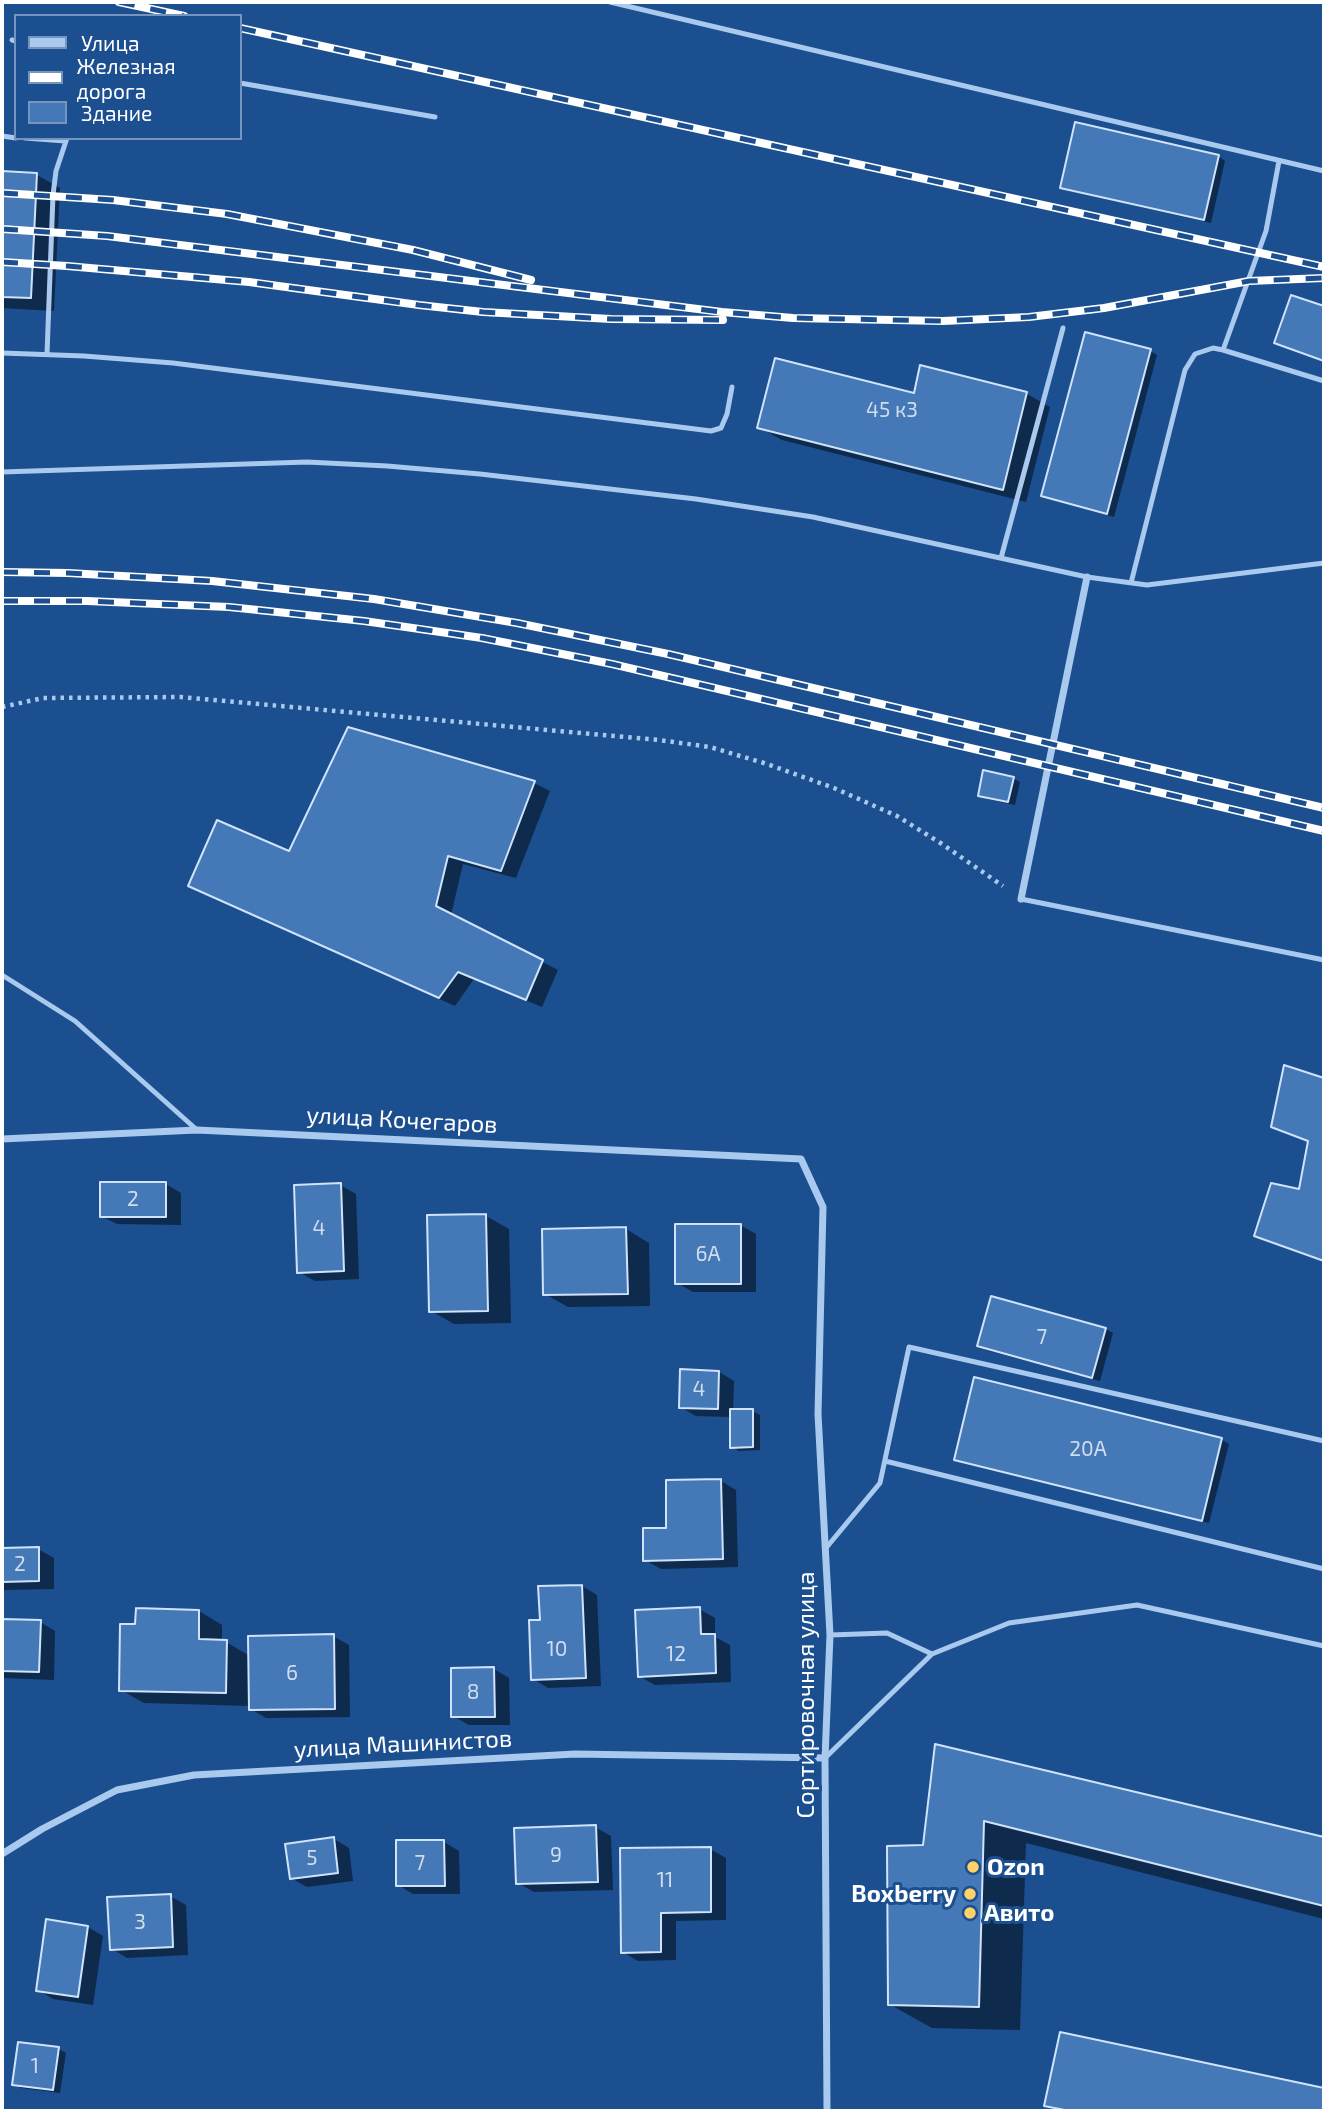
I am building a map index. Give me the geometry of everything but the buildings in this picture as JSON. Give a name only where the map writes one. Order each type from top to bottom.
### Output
[{"type":"street","points":[[1021,898],[1087,577]]},
{"type":"street","name":"улица Кочегаров","points":[[2,1139],[197,1130],[801,1159]]},
{"type":"street","name":"Сортировочная улица","points":[[801,1159],[823,1207],[818,1414],[830,1635],[824,1758],[827,2111]]},
{"type":"street","name":"улица Машинистов","points":[[2,1854],[42,1829],[117,1790],[194,1775],[575,1754],[824,1758]]},
{"type":"lane","points":[[610,2],[1324,171]]},
{"type":"lane","points":[[242,83],[435,117]]},
{"type":"lane","points":[[47,354],[53,195],[56,171],[66,140]]},
{"type":"lane","points":[[1223,350],[1266,231],[1279,161]]},
{"type":"lane","points":[[1001,558],[1063,328]]},
{"type":"lane","points":[[1131,583],[1185,370],[1195,354],[1213,348],[1223,350],[1324,381]]},
{"type":"lane","points":[[2,353],[187,365],[711,431],[721,428],[727,414],[732,387]]},
{"type":"lane","points":[[2,472],[307,462],[480,474],[696,499],[813,517],[1087,577],[1131,583],[1165,583],[1324,563]]},
{"type":"lane","points":[[1021,898],[1324,960]]},
{"type":"lane","points":[[2,975],[75,1021],[197,1130]]},
{"type":"lane","points":[[826,1548],[880,1483],[909,1347],[1324,1441]]},
{"type":"lane","points":[[885,1461],[1324,1569]]},
{"type":"lane","points":[[824,1758],[932,1654],[1009,1623],[1137,1605],[1324,1646]]},
{"type":"lane","points":[[830,1635],[887,1633],[932,1654]]},
{"type":"path","points":[[2,707],[43,698],[180,697],[659,740],[710,747],[834,788],[897,816],[1021,898]]},
{"type":"railway","points":[[119,2],[175,14]]},
{"type":"railway","points":[[242,28],[1324,267]]},
{"type":"railway","points":[[2,193],[113,200],[227,214],[413,250],[531,280]]},
{"type":"railway","points":[[2,229],[107,236],[722,312],[793,318],[943,321],[1029,317],[1104,308],[1249,281],[1324,278]]},
{"type":"railway","points":[[2,262],[249,282],[483,312],[611,319],[723,320]]},
{"type":"railway","points":[[2,572],[212,581],[374,599],[517,623],[668,654],[1324,808]]},
{"type":"railway","points":[[2,601],[87,601],[229,607],[364,621],[482,638],[612,664],[1324,831]]},
{"type":"place","name":"Ozon","points":[[973,1867]]},
{"type":"place","name":"Boxberry","points":[[970,1894]]},
{"type":"place","name":"Авито","points":[[970,1913]]}]
